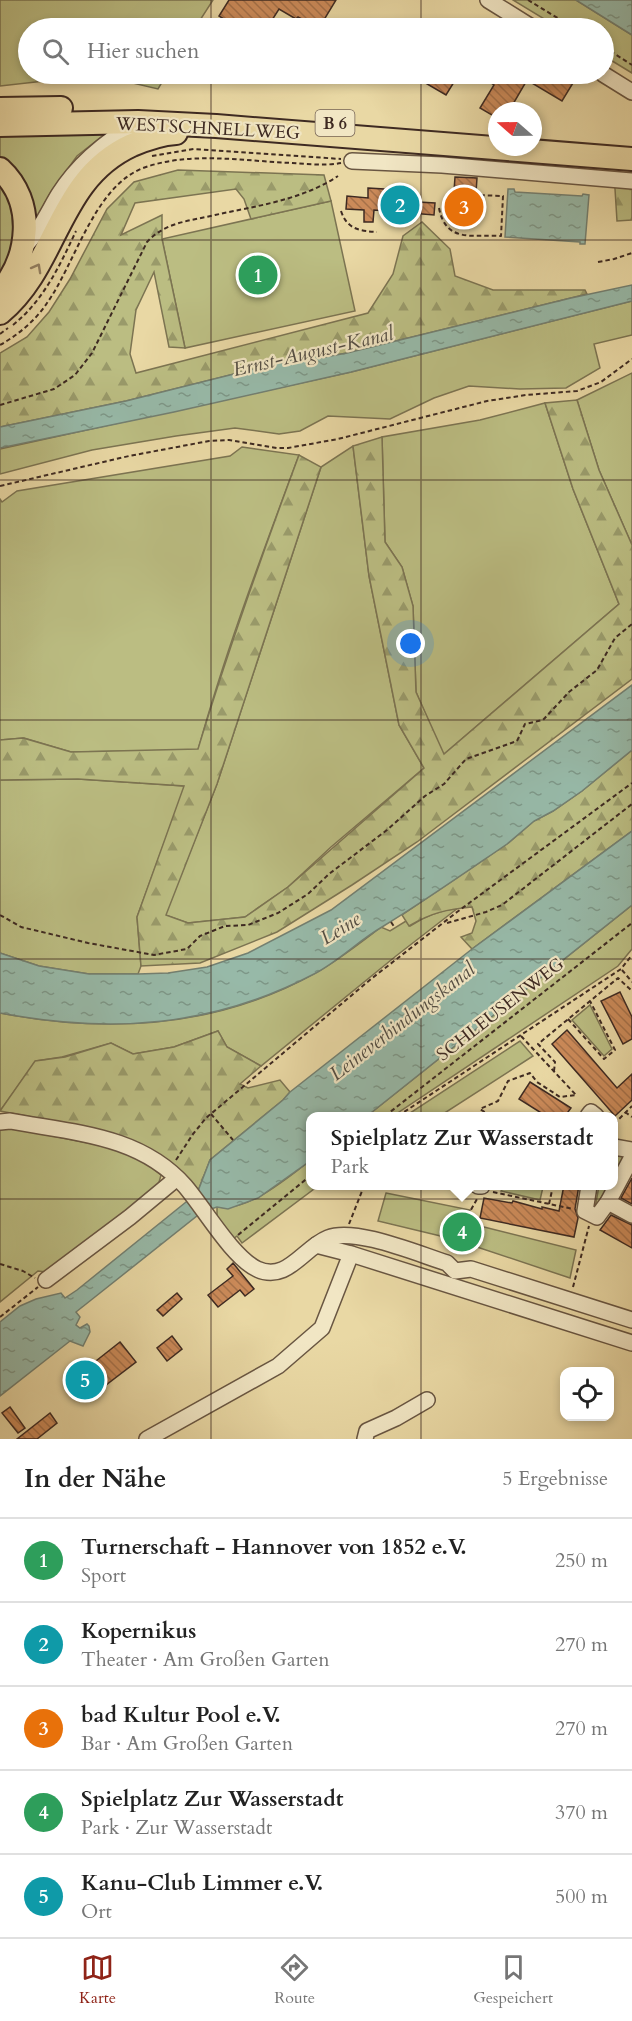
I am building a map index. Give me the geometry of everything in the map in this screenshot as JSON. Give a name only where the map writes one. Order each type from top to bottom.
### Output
[{"type":"highway","name":"WESTSCHNELLWEG","points":[[0,109],[118,107],[174,110],[488,135]]},
{"type":"highway","name":"WESTSCHNELLWEG","points":[[0,125],[138,122],[216,126],[632,159]]},
{"type":"highway","points":[[0,313],[28,284],[82,184],[103,162],[120,151],[147,139],[216,126]]},
{"type":"highway","points":[[542,140],[632,146]]},
{"type":"highway","points":[[0,169],[15,188],[25,219],[23,248],[18,265],[0,292]]},
{"type":"street","points":[[488,0],[517,18]]},
{"type":"street","points":[[614,81],[632,92]]},
{"type":"street","points":[[23,248],[31,240],[60,192],[81,165],[116,136],[138,122]]},
{"type":"street","points":[[352,161],[442,165],[632,182]]},
{"type":"street","points":[[0,1122],[10,1121],[121,1143],[145,1153],[178,1178],[243,1260],[258,1269],[274,1273],[289,1267],[328,1238],[346,1235],[375,1240],[449,1266],[471,1269],[632,1320]]},
{"type":"street","points":[[618,1183],[632,1157]]},
{"type":"street","points":[[44,1282],[178,1178]]},
{"type":"street","points":[[589,1190],[588,1213],[597,1217],[614,1190]]},
{"type":"street","points":[[608,1202],[632,1215]]},
{"type":"street","points":[[316,1245],[632,1343]]},
{"type":"street","points":[[147,1439],[278,1366],[322,1328],[351,1254]]},
{"type":"street","points":[[448,1285],[449,1266]]},
{"type":"street","points":[[365,1439],[367,1431],[427,1400]]},
{"type":"path","points":[[528,0],[558,18]]},
{"type":"path","points":[[614,54],[632,65]]},
{"type":"path","points":[[144,159],[174,151],[194,149],[300,155],[352,161]]},
{"type":"path","points":[[0,345],[22,330],[47,304],[102,202],[122,182],[141,169],[193,158],[331,165],[352,161]]},
{"type":"path","points":[[0,405],[54,389],[75,375],[92,352],[147,242],[156,232],[177,224],[294,197],[321,187],[338,176]]},
{"type":"path","points":[[439,208],[448,226],[458,235],[501,236],[503,196],[476,195]]},
{"type":"path","points":[[341,211],[344,221],[352,227],[361,231],[377,232]]},
{"type":"path","points":[[0,334],[16,323],[39,298],[51,281],[77,228]]},
{"type":"path","points":[[598,262],[632,253]]},
{"type":"path","points":[[0,486],[129,456],[208,441],[229,441],[277,448],[296,447],[338,439],[487,401],[577,391],[601,382],[632,359]]},
{"type":"path","points":[[0,915],[21,927],[88,943],[154,955],[187,949],[200,936],[225,926],[248,925],[278,913],[308,894],[329,874],[387,830],[425,796],[444,784],[466,759],[517,741],[525,724],[543,720],[569,692],[597,670],[615,638],[632,624]]},
{"type":"path","points":[[178,1178],[193,1134],[211,1114],[370,979],[632,783]]},
{"type":"path","points":[[445,923],[486,912],[502,904],[632,804]]},
{"type":"path","points":[[391,922],[395,928]]},
{"type":"path","name":"SCHLEUSENWEG","points":[[391,1112],[632,923]]},
{"type":"path","points":[[407,1112],[621,969],[632,956]]},
{"type":"path","points":[[621,969],[632,980]]},
{"type":"path","points":[[554,1071],[555,1062],[538,1044],[618,978],[632,991]]},
{"type":"path","points":[[568,1019],[604,1059],[615,1050],[590,1001]]},
{"type":"path","points":[[485,1112],[480,1109],[498,1101],[508,1081],[530,1073],[537,1082],[560,1096],[576,1095],[521,1036]]},
{"type":"path","points":[[618,1120],[632,1106]]},
{"type":"path","points":[[625,1112],[632,1117]]},
{"type":"path","points":[[211,1114],[233,1140]]},
{"type":"path","points":[[229,1242],[306,1179]]},
{"type":"path","points":[[346,1235],[362,1190]]},
{"type":"path","points":[[449,1266],[479,1190]]},
{"type":"path","points":[[491,1190],[588,1213],[570,1300]]},
{"type":"path","points":[[549,1204],[552,1190]]},
{"type":"path","points":[[0,1264],[31,1274],[44,1282],[0,1317]]},
{"type":"green space","points":[[0,0],[213,0],[201,18],[18,18],[18,84],[0,86]]},
{"type":"green space","points":[[513,0],[576,0],[605,18],[543,18]]},
{"type":"green space","points":[[614,24],[632,35],[632,73],[614,62]]},
{"type":"green space","points":[[137,84],[161,84],[158,89]]},
{"type":"green space","points":[[110,130],[77,156],[51,192],[31,228],[0,159],[0,133]]},
{"type":"green space","points":[[178,170],[324,175],[331,201],[251,219],[244,199],[236,189],[135,203],[121,235],[162,215],[162,239],[185,348],[169,347],[154,272],[136,310],[130,354],[136,373],[368,313],[393,274],[403,236],[422,222],[450,249],[455,276],[493,290],[585,290],[587,294],[347,353],[278,363],[126,401],[0,427],[0,353],[27,337],[49,312],[70,279],[107,209],[134,182]]},
{"type":"green space","points":[[614,173],[632,173],[632,220],[617,221]]},
{"type":"green space","points":[[0,179],[15,209],[17,238],[0,278]]},
{"type":"green space","points":[[331,201],[355,311],[185,348],[162,239]]},
{"type":"green space","points":[[632,301],[632,335],[594,344],[600,368],[566,388],[520,389],[469,386],[434,398],[390,419],[328,416],[300,431],[279,434],[235,428],[176,436],[92,450],[0,474],[0,449],[351,372]]},
{"type":"green space","points":[[632,373],[632,545],[599,470],[577,400]]},
{"type":"green space","points":[[577,400],[599,470],[632,545],[632,679],[417,842],[277,932],[200,963],[141,966],[137,917],[184,786],[78,779],[0,780],[0,740],[23,738],[71,752],[198,749],[246,601],[299,455],[321,467],[217,784],[166,915],[188,923],[245,917],[288,887],[424,768],[399,725],[369,576],[353,446],[382,437],[385,542],[402,567],[413,606],[416,692],[444,754],[619,604],[573,489],[545,403]]},
{"type":"green space","points":[[545,403],[573,489],[619,604],[443,755],[416,692],[413,606],[402,567],[385,542],[382,437],[480,420]]},
{"type":"green space","points":[[353,446],[369,576],[399,725],[424,768],[288,887],[245,917],[188,923],[165,915],[217,784],[321,467]]},
{"type":"green space","points":[[242,447],[299,455],[233,638],[198,750],[71,752],[24,738],[0,740],[0,499],[2,502],[17,491],[230,456]]},
{"type":"green space","points":[[632,750],[632,831],[472,949],[461,937],[472,933],[476,921],[472,907],[439,912],[409,926],[402,915],[507,844],[534,821],[582,791]]},
{"type":"green space","points":[[78,779],[185,786],[137,917],[141,966],[138,974],[89,974],[39,966],[0,953],[0,780]]},
{"type":"green space","points":[[632,905],[632,949],[618,966],[399,1112],[372,1112]]},
{"type":"green space","points":[[458,908],[261,1066],[227,1047],[218,1031],[174,1047],[133,1054],[111,1043],[62,1057],[36,1061],[0,1111],[0,1013],[41,1020],[122,1024],[202,1015],[241,1005],[279,991],[325,967],[381,927],[390,931],[406,921],[410,926],[433,914]]},
{"type":"green space","points":[[590,1005],[612,1049],[604,1056],[572,1020]]},
{"type":"green space","points":[[218,1031],[227,1047],[261,1066],[240,1084],[248,1088],[280,1080],[290,1092],[210,1160],[198,1191],[178,1170],[69,1124],[0,1111],[35,1061],[65,1057],[111,1043],[133,1054],[174,1047]]},
{"type":"green space","points":[[520,1041],[533,1056],[446,1112],[412,1112]]},
{"type":"green space","points":[[0,1127],[119,1149],[142,1160],[161,1175],[158,1186],[47,1272],[38,1271],[0,1302]]},
{"type":"green space","points":[[618,1154],[625,1155],[629,1159],[618,1179]]},
{"type":"green space","points":[[306,1164],[306,1190],[313,1190],[242,1243],[237,1236],[229,1242],[217,1227],[217,1207],[242,1204],[278,1184]]},
{"type":"green space","points":[[502,1190],[542,1190],[540,1200]]},
{"type":"green space","points":[[598,1190],[612,1190],[603,1205],[595,1208]]},
{"type":"green space","points":[[386,1193],[470,1210],[468,1222],[472,1224],[576,1250],[570,1278],[453,1239],[378,1221]]},
{"type":"water","points":[[576,0],[632,0],[632,35],[614,24],[614,18],[605,18]]},
{"type":"water","points":[[508,189],[514,189],[515,192],[589,195],[585,244],[505,237]]},
{"type":"water","points":[[632,285],[632,301],[351,372],[0,448],[0,427],[126,401],[278,363],[347,353]]},
{"type":"water","name":"Leine","points":[[632,685],[632,750],[582,791],[534,821],[507,844],[314,974],[276,992],[238,1005],[200,1015],[161,1021],[122,1024],[82,1023],[41,1020],[0,1013],[0,953],[39,966],[89,974],[168,973],[207,967],[248,953],[331,910]]},
{"type":"water","name":"Leineverbindungskanal","points":[[632,831],[632,905],[372,1112],[306,1112],[306,1164],[258,1198],[228,1209],[217,1207],[202,1212],[76,1312],[80,1317],[76,1325],[80,1328],[87,1324],[89,1326],[90,1332],[83,1346],[70,1341],[0,1396],[0,1322],[20,1306],[36,1299],[61,1293],[65,1298],[77,1290],[191,1198],[198,1191],[210,1160],[290,1092],[472,949]]},
{"type":"building","points":[[229,0],[336,0],[325,18],[294,18],[279,9],[273,18],[222,18],[219,16]]},
{"type":"building","points":[[427,84],[453,84],[446,95]]},
{"type":"building","points":[[492,84],[525,84],[514,102],[488,102],[488,113],[480,108]]},
{"type":"building","points":[[534,84],[572,84],[562,101]]},
{"type":"building","points":[[455,177],[477,178],[474,221],[452,220]]},
{"type":"building","points":[[368,188],[384,189],[384,200],[435,203],[434,215],[374,210],[373,222],[364,222],[364,210],[346,209],[347,196],[368,198]]},
{"type":"building","points":[[620,992],[632,1017],[632,1039],[623,1044],[601,1001]]},
{"type":"building","points":[[567,1030],[617,1088],[632,1074],[632,1100],[618,1113],[612,1112],[552,1044]]},
{"type":"building","points":[[530,1082],[571,1108],[568,1112],[540,1112],[519,1099]]},
{"type":"building","points":[[632,1178],[632,1204],[621,1198]]},
{"type":"building","points":[[563,1190],[578,1190],[575,1209],[578,1218],[574,1237],[480,1218],[484,1198],[512,1203],[513,1201],[559,1211]]},
{"type":"building","points":[[611,1215],[632,1225],[632,1248],[600,1230]]},
{"type":"building","points":[[233,1263],[254,1289],[245,1296],[240,1290],[218,1307],[208,1295],[233,1276],[227,1269]]},
{"type":"building","points":[[177,1293],[182,1299],[163,1316],[157,1310]]},
{"type":"building","points":[[172,1336],[182,1349],[167,1361],[157,1348]]},
{"type":"building","points":[[120,1342],[136,1362],[89,1398],[68,1371],[81,1361],[87,1368]]},
{"type":"building","points":[[10,1407],[25,1428],[18,1433],[2,1413]]},
{"type":"building","points":[[50,1413],[57,1423],[37,1439],[17,1439]]},
{"type":"place","name":"Kopernikus","points":[[400,205]]},
{"type":"place","name":"bad Kultur Pool e.V.","points":[[464,207]]},
{"type":"place","name":"Turnerschaft - Hannover von 1852 e.V.","points":[[258,275]]},
{"type":"place","name":"Spielplatz Zur Wasserstadt","points":[[462,1232]]},
{"type":"place","name":"Kanu-Club Limmer e.V.","points":[[85,1380]]},
{"type":"water label","name":"Ernst-August-Kanal","points":[[313,351]]}]
